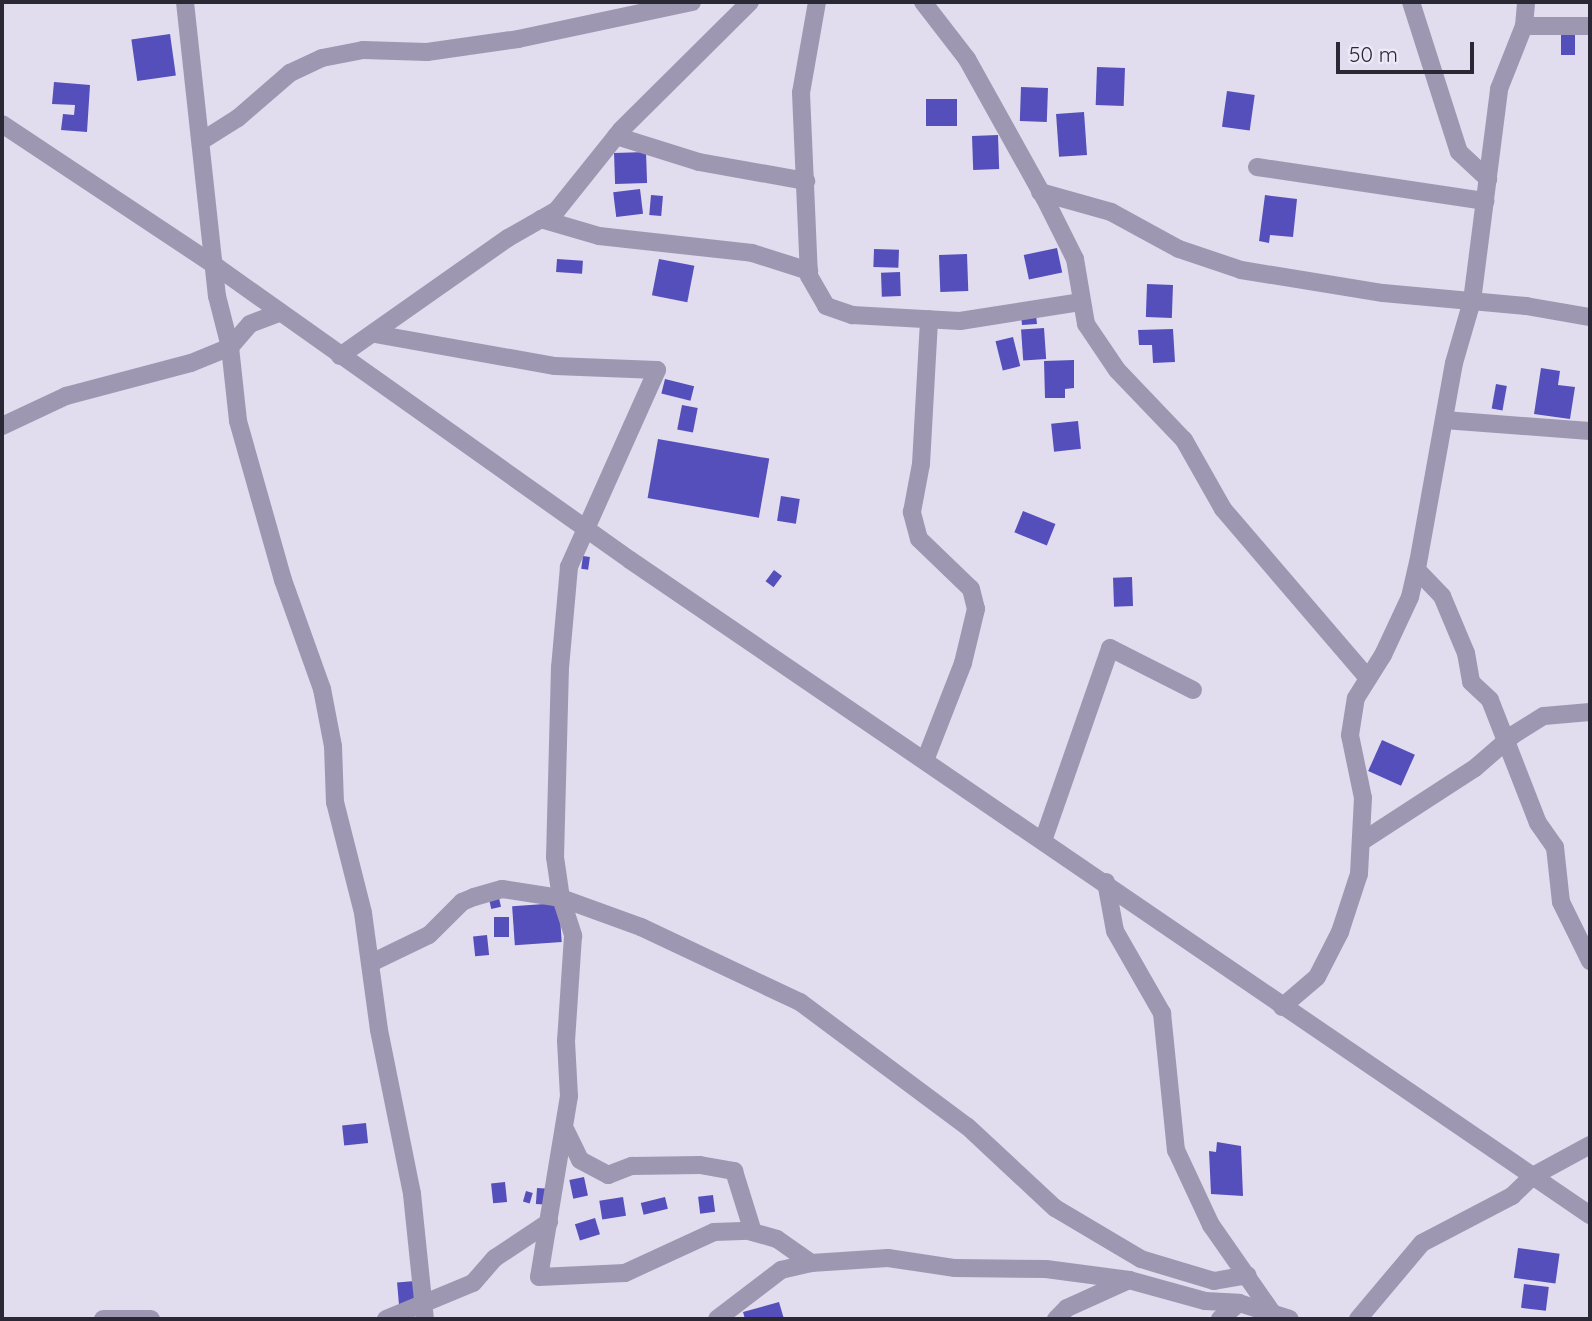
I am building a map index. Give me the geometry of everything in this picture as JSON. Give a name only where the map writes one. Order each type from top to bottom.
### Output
[{"type":"street","points":[[185,2],[204,140],[217,267],[217,296],[230,347],[237,421],[283,580],[322,690],[333,746],[335,803],[371,963],[379,1030],[412,1194],[424,1313]]},
{"type":"street","points":[[204,140],[238,118],[290,73],[322,58],[363,50],[427,52],[518,39],[627,12],[692,2]]},
{"type":"street","points":[[340,356],[541,219],[557,211],[616,136],[750,2]]},
{"type":"street","points":[[817,2],[801,93],[809,271],[826,306],[852,315],[960,321],[1082,302]]},
{"type":"street","points":[[923,2],[967,59],[1074,259],[1086,324],[1117,370],[1184,440],[1223,509],[1368,678]]},
{"type":"street","points":[[1411,2],[1459,152],[1488,178]]},
{"type":"street","points":[[1282,1007],[1317,977],[1340,932],[1359,874],[1363,798],[1350,735],[1356,698],[1410,597],[1417,570],[1444,420],[1472,301],[1499,89],[1524,26],[1526,2]]},
{"type":"street","points":[[1524,26],[1590,26]]},
{"type":"street","points":[[2,124],[217,267],[278,313],[587,528],[1044,838],[1282,1007],[1590,1215]]},
{"type":"street","points":[[616,136],[699,162],[807,181]]},
{"type":"street","points":[[1257,167],[1485,201]]},
{"type":"street","points":[[1040,192],[1111,212],[1179,249],[1241,270],[1383,293],[1472,301],[1590,317]]},
{"type":"street","points":[[541,219],[599,236],[752,253],[809,271]]},
{"type":"street","points":[[2,426],[66,396],[191,363],[230,347],[250,324],[278,313]]},
{"type":"street","points":[[926,758],[963,663],[976,609],[971,589],[919,538],[912,512],[921,464],[929,319]]},
{"type":"street","points":[[375,334],[555,366],[657,370],[569,567],[560,667],[555,857],[561,898],[573,936],[566,1041],[566,1131],[539,1277],[610,1277],[673,1254],[714,1232],[753,1233],[777,1239],[811,1263]]},
{"type":"street","points":[[1444,420],[1590,431]]},
{"type":"street","points":[[1417,570],[1442,596],[1466,653],[1471,682],[1490,700],[1538,823],[1555,847],[1561,902],[1590,961]]},
{"type":"street","points":[[1044,838],[1110,648],[1193,690]]},
{"type":"street","points":[[1360,842],[1475,768],[1507,740],[1544,716],[1590,712]]},
{"type":"street","points":[[1105,882],[1115,931],[1162,1013],[1176,1150],[1211,1225],[1271,1311]]},
{"type":"street","points":[[371,963],[429,935],[462,902],[474,897],[502,889],[561,898],[641,927],[800,1002],[968,1127],[1055,1208],[1141,1259],[1214,1281],[1247,1275]]},
{"type":"street","points":[[566,1131],[580,1160],[608,1175],[632,1166],[700,1165],[734,1171],[748,1205],[753,1233]]},
{"type":"street","points":[[1358,1319],[1422,1242],[1512,1196],[1533,1176],[1590,1145]]},
{"type":"street","points":[[386,1319],[424,1313],[451,1289],[473,1283],[495,1258],[549,1222]]},
{"type":"street","points":[[717,1319],[760,1283],[781,1270],[811,1263],[888,1258],[955,1268],[1046,1269],[1129,1280],[1205,1301],[1239,1303],[1290,1319]]},
{"type":"street","points":[[1056,1319],[1067,1308],[1129,1280]]},
{"type":"street","points":[[1220,1319],[1239,1303]]},
{"type":"street","points":[[103,1319],[151,1319]]},
{"type":"building","points":[[1561,29],[1575,29],[1575,55],[1561,55]]},
{"type":"building","points":[[170,34],[176,76],[137,81],[131,39]]},
{"type":"building","points":[[1097,67],[1125,68],[1124,106],[1096,105]]},
{"type":"building","points":[[54,82],[90,85],[87,132],[61,130],[63,114],[74,115],[75,105],[52,104]]},
{"type":"building","points":[[1021,87],[1048,88],[1047,122],[1020,121]]},
{"type":"building","points":[[1227,91],[1255,95],[1250,131],[1222,127]]},
{"type":"building","points":[[926,99],[957,99],[957,126],[926,126]]},
{"type":"building","points":[[1084,112],[1087,155],[1059,157],[1056,114]]},
{"type":"building","points":[[998,135],[999,169],[973,170],[972,136]]},
{"type":"building","points":[[646,152],[647,183],[615,184],[614,153]]},
{"type":"building","points":[[640,189],[643,214],[616,217],[613,192]]},
{"type":"building","points":[[651,195],[663,196],[661,216],[649,215]]},
{"type":"building","points":[[1265,195],[1297,199],[1293,237],[1270,235],[1269,243],[1259,241]]},
{"type":"building","points":[[1057,248],[1062,272],[1029,280],[1024,255]]},
{"type":"building","points":[[874,249],[899,250],[898,268],[873,267]]},
{"type":"building","points":[[967,254],[968,291],[940,292],[939,255]]},
{"type":"building","points":[[557,259],[583,261],[582,274],[556,272]]},
{"type":"building","points":[[659,259],[694,266],[687,302],[652,295]]},
{"type":"building","points":[[900,272],[901,296],[882,297],[881,273]]},
{"type":"building","points":[[1147,284],[1173,285],[1172,318],[1146,317]]},
{"type":"building","points":[[1021,315],[1036,315],[1037,324],[1022,325]]},
{"type":"building","points":[[1044,328],[1046,359],[1023,361],[1021,330]]},
{"type":"building","points":[[1173,329],[1175,362],[1153,363],[1152,345],[1139,345],[1138,330]]},
{"type":"building","points":[[1013,337],[1020,366],[1003,370],[996,341]]},
{"type":"building","points":[[1074,360],[1074,388],[1065,389],[1065,398],[1045,398],[1044,361]]},
{"type":"building","points":[[1541,368],[1560,371],[1558,385],[1575,387],[1570,419],[1534,414]]},
{"type":"building","points":[[665,379],[694,386],[690,401],[661,394]]},
{"type":"building","points":[[1496,384],[1507,386],[1502,411],[1492,409]]},
{"type":"building","points":[[682,405],[698,408],[693,433],[677,430]]},
{"type":"building","points":[[1078,421],[1081,449],[1054,452],[1051,424]]},
{"type":"building","points":[[658,439],[769,459],[759,518],[648,498]]},
{"type":"building","points":[[781,496],[800,499],[796,524],[777,521]]},
{"type":"building","points":[[1023,511],[1055,524],[1047,545],[1014,532]]},
{"type":"building","points":[[583,556],[590,557],[588,570],[581,569]]},
{"type":"building","points":[[774,570],[782,576],[774,587],[766,581]]},
{"type":"building","points":[[1132,577],[1133,606],[1114,607],[1113,578]]},
{"type":"building","points":[[1382,740],[1415,755],[1401,786],[1368,771]]},
{"type":"building","points":[[499,898],[501,907],[491,909],[489,900]]},
{"type":"building","points":[[559,903],[562,942],[515,945],[512,906]]},
{"type":"building","points":[[494,917],[509,917],[509,937],[494,937]]},
{"type":"building","points":[[487,935],[489,955],[475,956],[473,936]]},
{"type":"building","points":[[366,1123],[368,1143],[344,1145],[342,1126]]},
{"type":"building","points":[[1217,1142],[1241,1146],[1243,1196],[1211,1194],[1209,1151],[1216,1152]]},
{"type":"building","points":[[584,1177],[588,1196],[573,1199],[569,1180]]},
{"type":"building","points":[[505,1182],[507,1202],[493,1203],[491,1183]]},
{"type":"building","points":[[537,1188],[553,1189],[552,1205],[536,1204]]},
{"type":"building","points":[[526,1191],[533,1193],[530,1204],[523,1202]]},
{"type":"building","points":[[713,1195],[715,1212],[700,1214],[698,1197]]},
{"type":"building","points":[[623,1197],[626,1216],[602,1220],[599,1201]]},
{"type":"building","points":[[665,1197],[668,1209],[644,1215],[641,1203]]},
{"type":"building","points":[[595,1218],[600,1234],[580,1240],[575,1224]]},
{"type":"building","points":[[1518,1248],[1560,1254],[1555,1284],[1514,1278]]},
{"type":"building","points":[[415,1281],[417,1303],[399,1304],[397,1283]]},
{"type":"building","points":[[1524,1284],[1549,1287],[1546,1311],[1521,1308]]},
{"type":"building","points":[[779,1302],[784,1319],[745,1319],[743,1312]]}]
